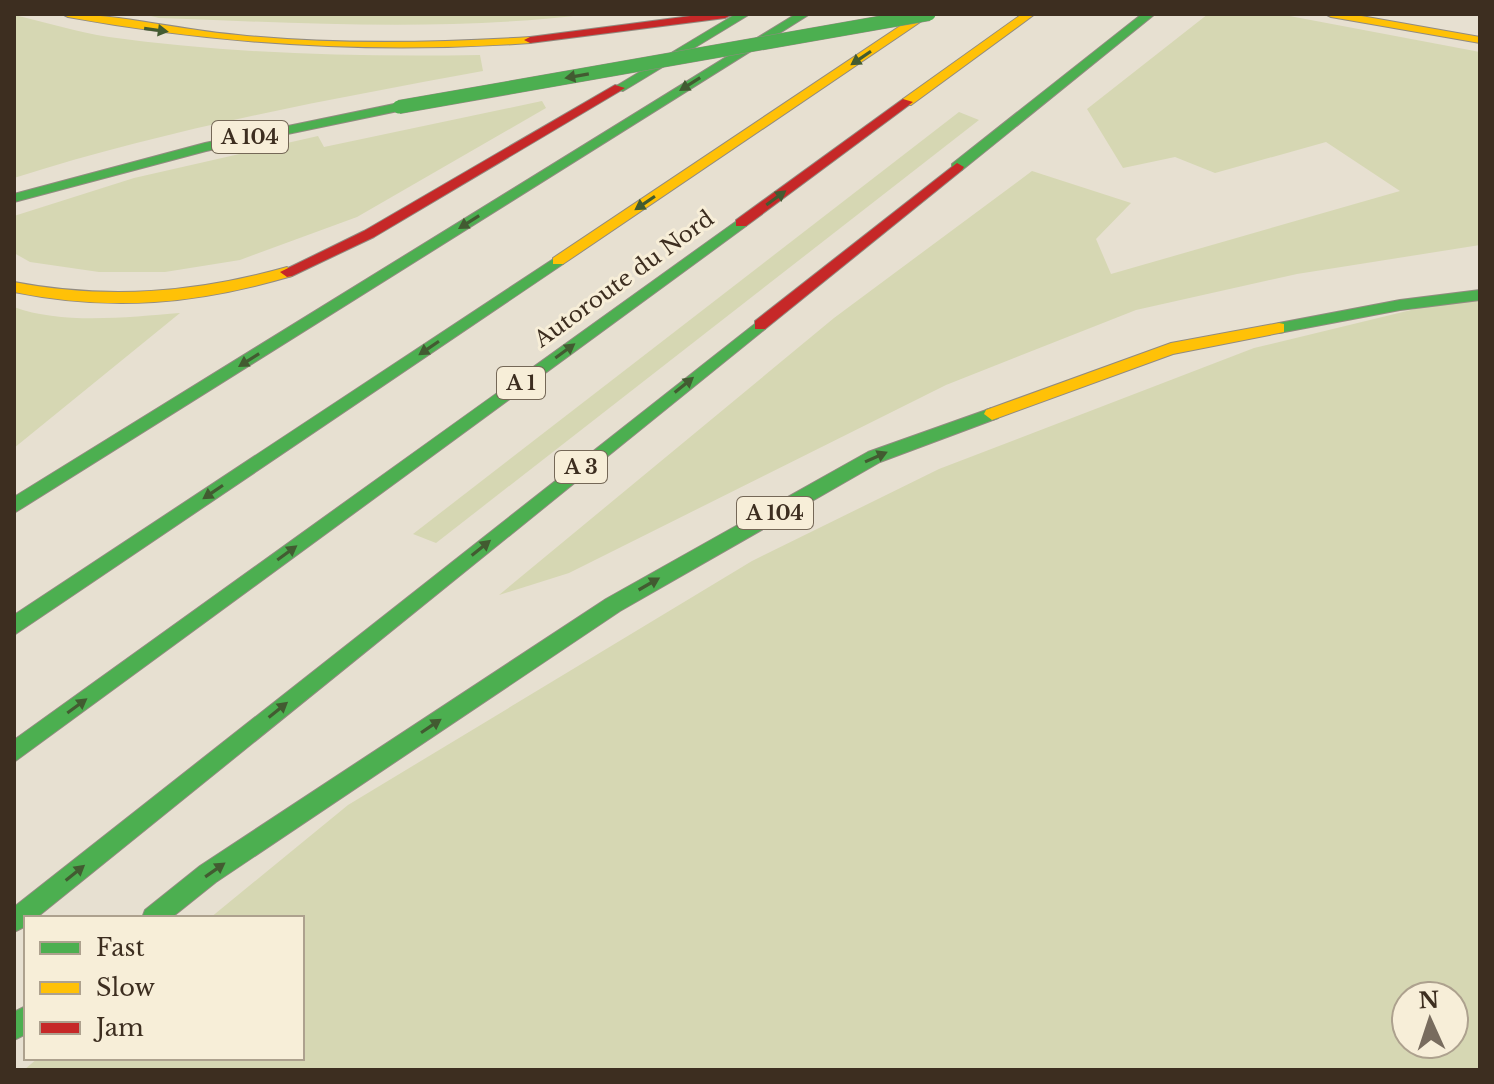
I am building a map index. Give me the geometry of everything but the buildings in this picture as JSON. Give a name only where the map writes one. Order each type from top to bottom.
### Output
[{"type":"highway","points":[[74,15],[183,34],[283,43],[420,46],[513,43],[729,14]]},
{"type":"highway","points":[[14,287],[40,295],[95,303],[159,299],[295,269],[358,238],[504,156],[744,14]]},
{"type":"highway","points":[[14,506],[804,14]]},
{"type":"highway","points":[[14,626],[928,14]]},
{"type":"highway","name":"A 104","points":[[14,198],[219,143],[399,107],[928,14]]},
{"type":"highway","name":"Autoroute du Nord","points":[[14,752],[1029,14]]},
{"type":"highway","name":"A 3","points":[[14,921],[1149,14]]},
{"type":"highway","points":[[1334,14],[1480,40]]},
{"type":"highway","name":"A 104","points":[[156,916],[208,874],[613,605],[874,457],[1171,349],[1400,305],[1480,295]]},
{"type":"green space","points":[[143,14],[590,14],[482,23],[374,25],[159,18]]},
{"type":"green space","points":[[1208,14],[1279,14],[1480,52],[1480,245],[1297,274],[1136,310],[946,385],[569,573],[499,595],[834,318],[1032,171],[1131,203],[1096,239],[1111,274],[1400,191],[1326,142],[1215,173],[1175,157],[1123,168],[1087,109]]},
{"type":"green space","points":[[14,15],[109,37],[201,47],[341,55],[480,55],[483,71],[188,130],[14,178]]},
{"type":"green space","points":[[542,101],[546,108],[357,217],[240,260],[165,272],[99,272],[30,262],[14,253],[14,216],[134,178],[318,136],[324,147]]},
{"type":"green space","points":[[959,112],[979,120],[436,543],[413,534]]},
{"type":"green space","points":[[1480,300],[1480,1070],[24,1070],[36,1060],[304,1060],[304,916],[212,916],[348,805],[752,561],[939,469],[1254,348],[1440,303]]},
{"type":"green space","points":[[14,307],[33,313],[74,318],[180,313],[14,448]]},
{"type":"traffic: fast","points":[[619,88],[744,14]]},
{"type":"traffic: fast","points":[[14,506],[804,14]]},
{"type":"traffic: fast","points":[[399,107],[929,14]]},
{"type":"traffic: fast","points":[[957,167],[1149,14]]},
{"type":"traffic: fast","points":[[14,198],[205,147],[399,107]]},
{"type":"traffic: fast","points":[[14,752],[741,223]]},
{"type":"traffic: fast","points":[[14,626],[558,261]]},
{"type":"traffic: fast","points":[[1279,328],[1400,305],[1480,295]]},
{"type":"traffic: fast","points":[[14,921],[760,325]]},
{"type":"traffic: fast","points":[[156,916],[208,874],[613,605],[874,457],[992,414]]},
{"type":"traffic: fast","points":[[14,1028],[24,1020]]},
{"type":"traffic: slow","points":[[68,14],[184,33],[298,44],[413,46],[530,40]]},
{"type":"traffic: slow","points":[[558,261],[926,14]]},
{"type":"traffic: slow","points":[[907,102],[1029,14]]},
{"type":"traffic: slow","points":[[1331,14],[1480,40]]},
{"type":"traffic: slow","points":[[14,287],[83,298],[152,299],[219,290],[287,272]]},
{"type":"traffic: slow","points":[[992,414],[1171,349],[1279,328]]},
{"type":"traffic: jam","points":[[530,40],[725,15]]},
{"type":"traffic: jam","points":[[287,272],[369,234],[619,88]]},
{"type":"traffic: jam","points":[[741,223],[907,102]]},
{"type":"traffic: jam","points":[[760,325],[957,167]]}]
